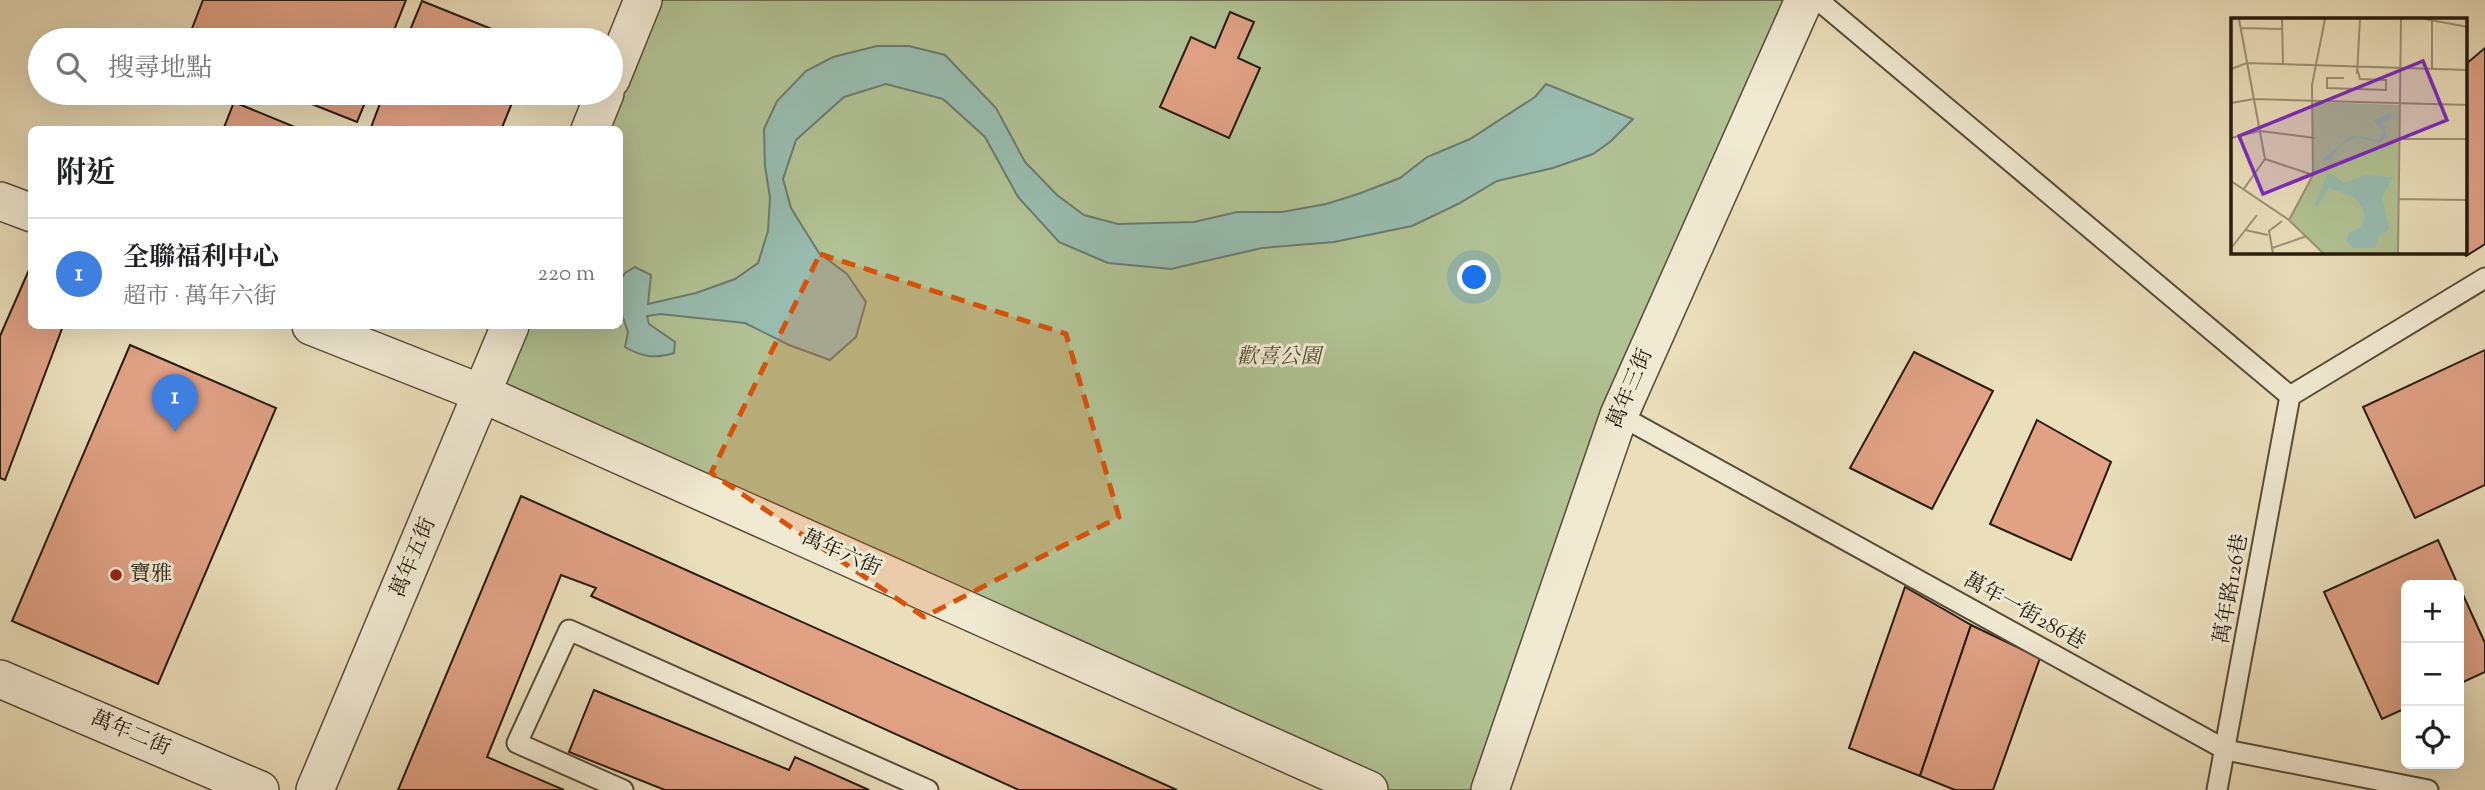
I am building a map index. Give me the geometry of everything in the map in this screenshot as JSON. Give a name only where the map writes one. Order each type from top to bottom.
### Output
[{"type":"street","name":"萬年三街","points":[[1490,790],[1619,415],[1804,0]]},
{"type":"street","points":[[623,48],[641,1]]},
{"type":"street","points":[[592,126],[600,105]]},
{"type":"street","points":[[0,201],[28,212]]},
{"type":"street","name":"萬年六街","points":[[319,329],[483,394],[1354,786]]},
{"type":"street","name":"萬年五街","points":[[316,790],[509,329]]},
{"type":"street","name":"萬年二街","points":[[0,679],[260,790]]},
{"type":"lane","points":[[1818,0],[2290,396],[2485,278]]},
{"type":"lane","name":"萬年路126巷","points":[[2217,790],[2290,396]]},
{"type":"lane","name":"萬年一街286巷","points":[[1619,415],[2226,750],[2428,790]]},
{"type":"lane","points":[[623,790],[517,743],[569,630],[928,790]]},
{"type":"highlighted area","points":[[820,254],[1066,334],[1119,517],[924,617],[711,473]]},
{"type":"green space","name":"歡喜公園","points":[[643,0],[1804,0],[1492,790],[1369,790],[483,394],[509,329],[623,329],[623,126],[591,126],[600,105],[623,105],[623,49]]},
{"type":"water","points":[[877,46],[909,46],[945,55],[996,108],[1025,162],[1057,195],[1084,215],[1118,224],[1194,222],[1237,212],[1282,212],[1326,204],[1358,194],[1400,178],[1427,157],[1470,139],[1535,97],[1546,84],[1633,119],[1610,142],[1593,154],[1553,168],[1497,181],[1412,226],[1334,242],[1262,248],[1171,269],[1108,263],[1059,242],[1018,197],[985,137],[943,99],[886,84],[844,97],[796,140],[783,179],[791,208],[819,253],[847,274],[866,302],[856,337],[830,360],[789,345],[745,323],[660,314],[647,316],[649,324],[675,342],[674,353],[649,356],[625,347],[628,332],[623,318],[625,273],[635,267],[651,275],[648,304],[696,293],[735,279],[758,263],[768,231],[770,198],[765,166],[764,129],[777,101],[806,71],[833,57]]},
{"type":"building","points":[[203,0],[406,0],[395,28],[192,28]]},
{"type":"building","points":[[422,1],[489,28],[411,28]]},
{"type":"building","points":[[1230,12],[1254,22],[1238,58],[1260,68],[1229,138],[1160,107],[1191,37],[1215,48]]},
{"type":"building","points":[[2485,48],[2485,244],[2466,256],[2464,254],[2468,254],[2468,62]]},
{"type":"building","points":[[233,105],[241,105],[292,126],[225,126]]},
{"type":"building","points":[[314,105],[364,105],[357,122]]},
{"type":"building","points":[[379,105],[511,105],[503,126],[372,126]]},
{"type":"building","points":[[28,272],[28,329],[62,329],[5,480],[0,478],[0,336]]},
{"type":"building","points":[[130,345],[276,408],[158,684],[12,621]]},
{"type":"building","points":[[2485,350],[2485,485],[2415,518],[2363,407]]},
{"type":"building","points":[[1914,352],[1993,391],[1932,509],[1850,468]]},
{"type":"building","points":[[2037,420],[2111,462],[2071,560],[1990,524]]},
{"type":"building","points":[[521,496],[1177,790],[1019,790],[591,596],[596,588],[561,575],[487,757],[564,790],[398,790]]},
{"type":"building","points":[[2438,540],[2456,580],[2401,580],[2401,710],[2382,719],[2324,592]]},
{"type":"building","points":[[1905,587],[1971,625],[1920,776],[1849,748]]},
{"type":"building","points":[[2464,597],[2485,643],[2485,672],[2464,682]]},
{"type":"building","points":[[1971,625],[2040,658],[1993,790],[1955,790],[1920,776]]},
{"type":"building","points":[[594,690],[789,770],[795,757],[869,790],[665,790],[569,752]]},
{"type":"place","name":"全聯福利中心","points":[[175,432]]},
{"type":"place","name":"寶雅","points":[[116,575]]}]
